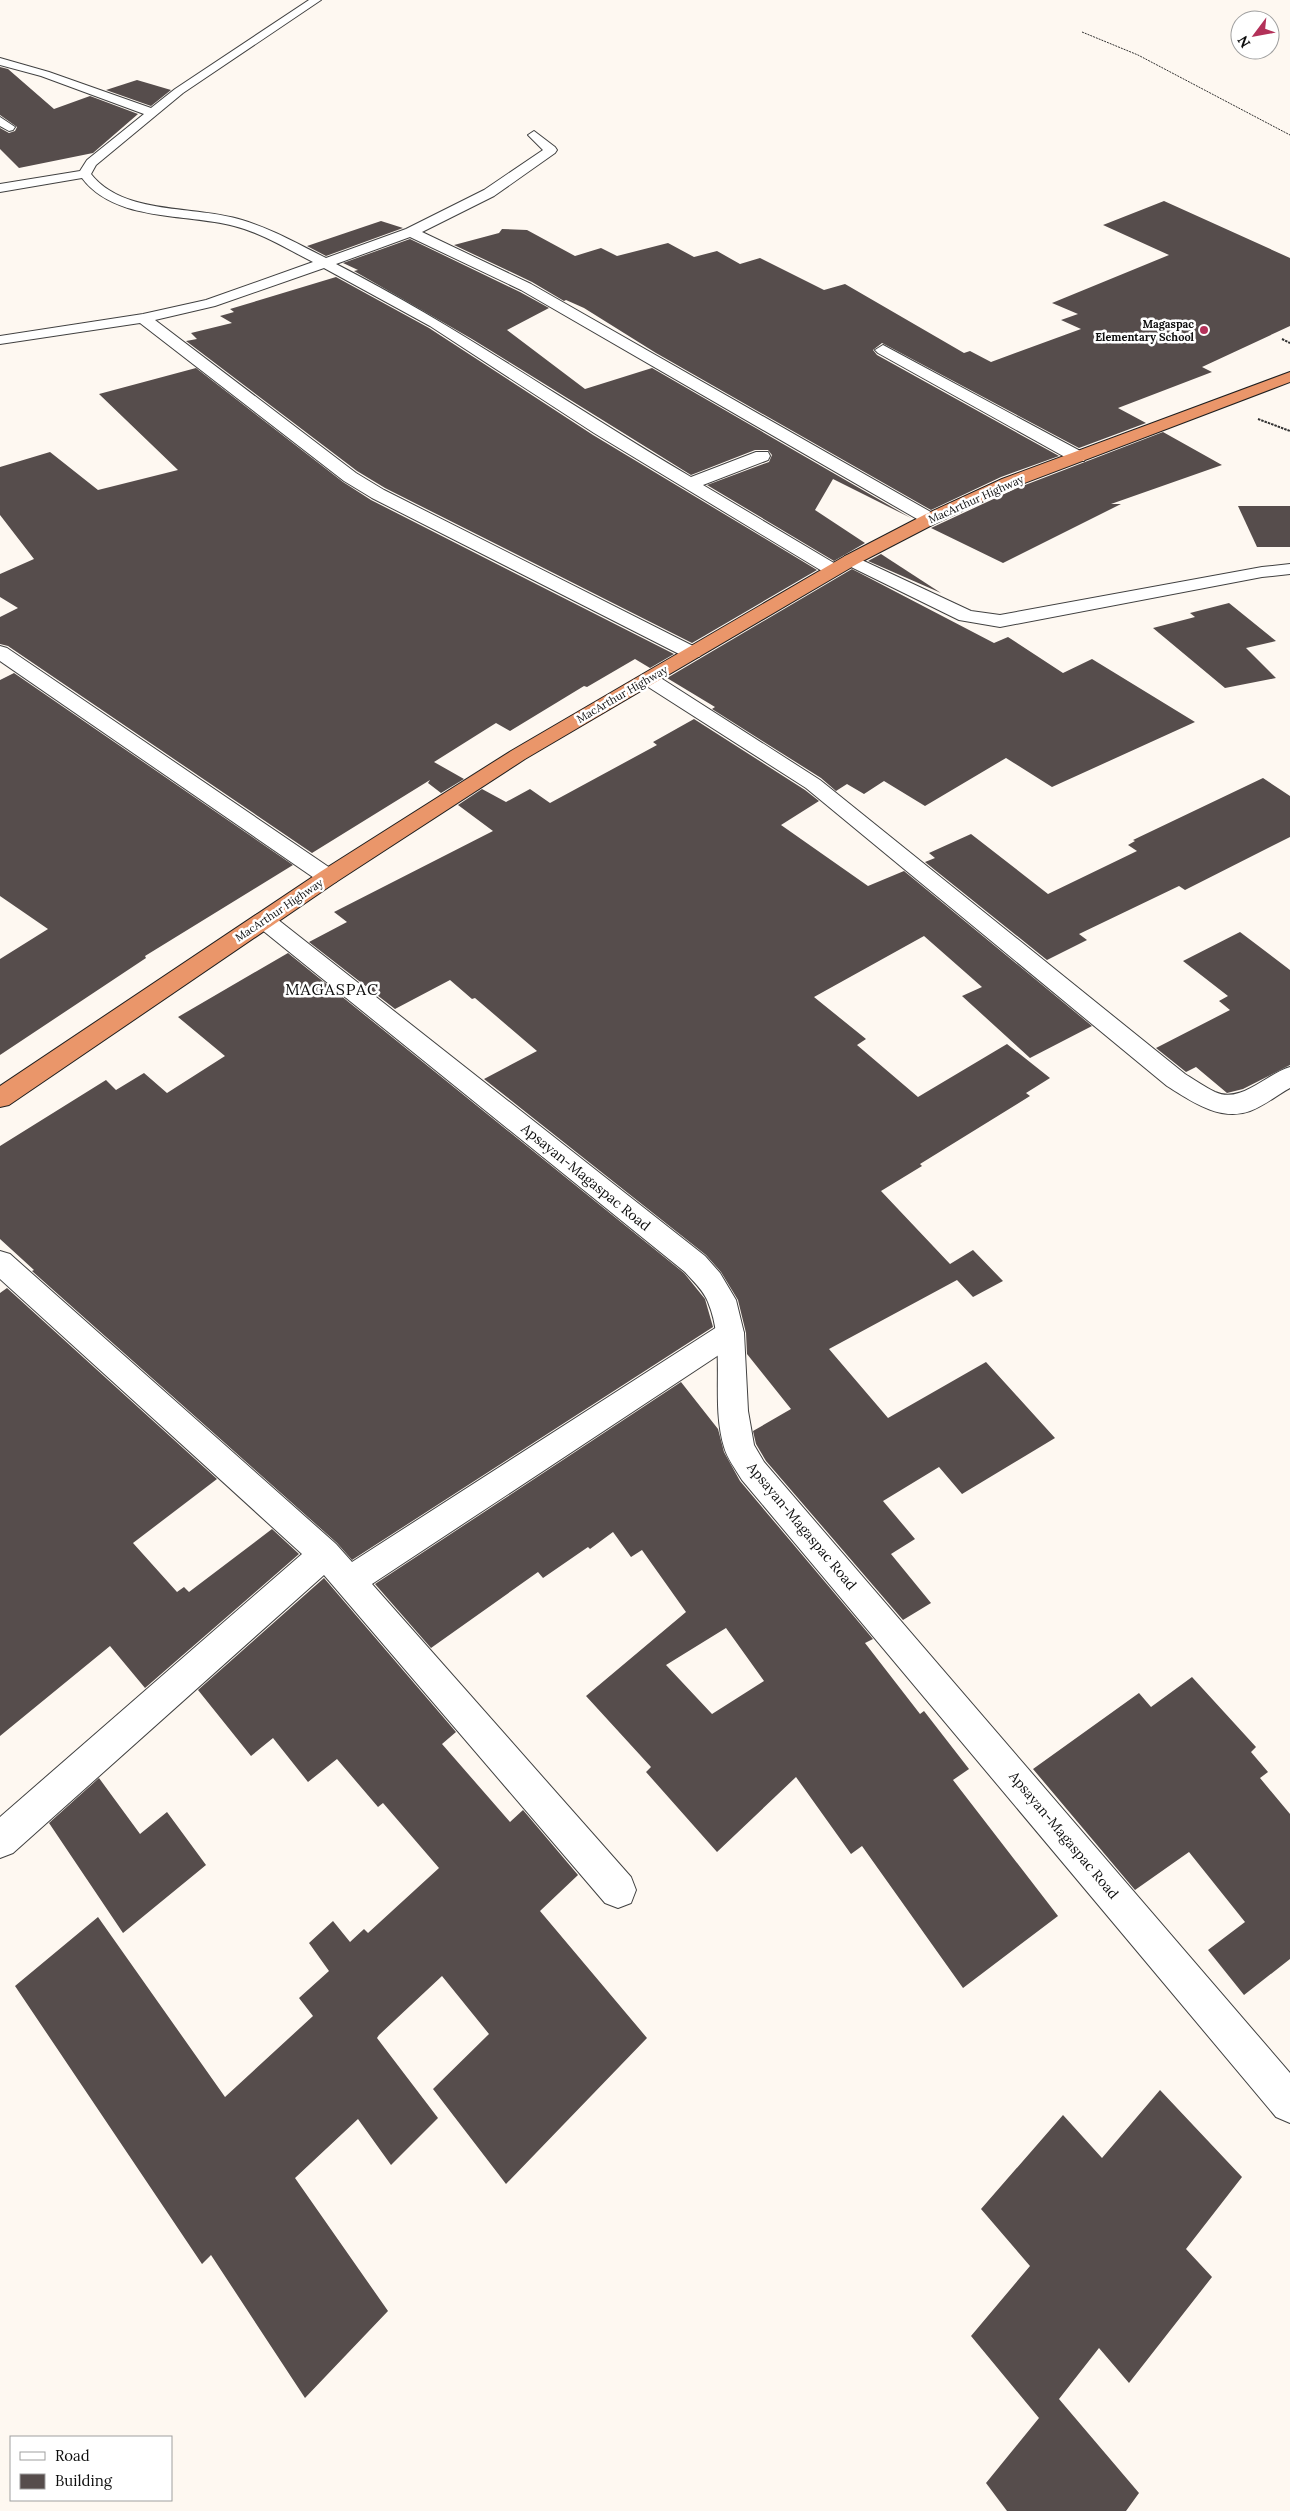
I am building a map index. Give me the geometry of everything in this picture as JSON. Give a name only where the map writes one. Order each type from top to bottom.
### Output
[{"type":"highway","name":"MacArthur Highway","points":[[0,1098],[328,877],[518,755],[842,565],[930,519],[1008,483],[1290,377]]},
{"type":"street","points":[[0,188],[85,174],[92,163],[179,91],[316,0]]},
{"type":"street","points":[[0,61],[45,74],[154,113]]},
{"type":"street","points":[[0,340],[143,318],[210,303],[411,232],[489,193],[551,150],[534,135]]},
{"type":"street","points":[[85,174],[95,187],[111,198],[139,206],[236,222],[266,232],[435,323],[600,430],[689,484],[842,565],[966,616],[1000,621],[1262,572],[1290,569]]},
{"type":"street","points":[[411,232],[526,287],[930,519]]},
{"type":"street","points":[[143,318],[350,477],[387,498],[692,653]]},
{"type":"street","points":[[883,350],[1078,457]]},
{"type":"street","points":[[689,484],[762,456]]},
{"type":"street","points":[[0,652],[328,877]]},
{"type":"street","points":[[649,679],[813,784],[1176,1080],[1212,1102],[1242,1104],[1290,1076]]},
{"type":"street","name":"Apsayan-Magaspac Road","points":[[264,920],[694,1264],[710,1281],[722,1300],[730,1333],[733,1411],[739,1447],[754,1471],[1290,2103]]},
{"type":"street","points":[[0,1262],[325,1554],[618,1890]]},
{"type":"street","points":[[349,1581],[730,1333]]},
{"type":"street","points":[[0,1840],[325,1554]]},
{"type":"path","points":[[1082,32],[1138,55],[1290,135]]},
{"type":"path","points":[[1282,339],[1290,342]]},
{"type":"building","points":[[0,67],[8,69],[54,109],[90,96],[138,114],[93,153],[19,168],[0,149],[0,128],[9,133],[15,131],[17,127],[0,115]]},
{"type":"building","points":[[137,80],[171,90],[151,106],[106,90]]},
{"type":"building","points":[[1164,201],[1290,258],[1290,326],[1202,367],[1212,372],[1118,408],[1146,423],[1079,448],[882,343],[873,350],[877,355],[1059,456],[1001,477],[931,510],[656,353],[584,308],[566,300],[564,301],[532,282],[454,245],[499,233],[502,229],[527,230],[575,256],[601,248],[617,256],[668,243],[694,257],[717,251],[740,264],[760,258],[824,290],[845,284],[964,353],[970,351],[991,362],[1081,329],[1061,320],[1078,314],[1052,303],[1169,255],[1103,225]]},
{"type":"building","points":[[381,221],[403,228],[326,256],[307,246]]},
{"type":"building","points":[[410,239],[549,308],[507,330],[585,389],[652,368],[911,518],[833,479],[815,510],[865,543],[834,561],[707,485],[769,462],[772,455],[768,450],[755,450],[691,475],[472,339],[354,271],[358,270],[343,263]]},
{"type":"building","points":[[336,277],[429,328],[593,435],[817,570],[692,643],[385,488],[357,471],[186,341],[197,339],[191,333],[232,323],[220,316],[234,312],[230,309]]},
{"type":"building","points":[[196,368],[343,482],[371,500],[674,654],[650,668],[635,659],[587,687],[584,686],[510,731],[496,723],[434,762],[464,779],[441,793],[428,783],[430,780],[312,853],[8,646],[0,644],[0,617],[18,608],[0,597],[0,574],[34,559],[0,515],[0,467],[50,452],[98,490],[178,470],[99,394]]},
{"type":"building","points":[[1163,432],[1222,465],[1111,504],[1121,504],[1003,563],[931,528],[1015,489]]},
{"type":"building","points":[[1238,506],[1290,506],[1290,547],[1257,547]]},
{"type":"building","points":[[881,554],[941,593],[868,561]]},
{"type":"building","points":[[852,569],[994,643],[1008,637],[1063,673],[1092,659],[1195,722],[1052,787],[1006,758],[925,806],[884,781],[864,794],[847,784],[836,791],[821,778],[712,709],[715,707],[667,678]]},
{"type":"building","points":[[1229,603],[1276,641],[1246,648],[1276,678],[1225,688],[1153,628],[1195,617],[1190,613]]},
{"type":"building","points":[[14,673],[293,865],[145,956],[146,958],[0,1055],[0,959],[48,929],[0,896],[0,680]]},
{"type":"building","points":[[694,719],[805,790],[819,801],[781,825],[868,886],[904,871],[1092,1026],[1030,1058],[962,996],[982,987],[924,936],[814,997],[866,1039],[857,1045],[918,1097],[1007,1044],[1050,1078],[1026,1093],[1030,1096],[920,1164],[922,1166],[881,1191],[950,1264],[973,1250],[1003,1281],[973,1297],[957,1280],[829,1349],[888,1418],[986,1362],[1055,1438],[962,1494],[939,1467],[883,1501],[915,1539],[891,1554],[931,1603],[903,1620],[766,1461],[756,1444],[753,1431],[791,1409],[747,1354],[746,1333],[738,1300],[721,1272],[706,1255],[484,1079],[537,1051],[475,998],[472,999],[450,980],[395,1009],[309,942],[347,922],[334,912],[493,831],[458,805],[482,789],[506,802],[530,789],[550,803],[657,745],[653,742]]},
{"type":"building","points":[[1263,778],[1290,796],[1290,837],[1185,890],[1179,886],[1079,934],[1087,940],[1047,960],[925,862],[935,858],[929,853],[971,834],[1048,894],[1137,851],[1128,845],[1135,841],[1133,840]]},
{"type":"building","points":[[1240,932],[1290,970],[1290,1065],[1243,1089],[1227,1093],[1196,1067],[1186,1072],[1156,1048],[1230,1010],[1219,1001],[1228,996],[1183,961]]},
{"type":"building","points":[[288,953],[684,1273],[705,1299],[713,1327],[352,1560],[337,1543],[32,1271],[34,1270],[0,1239],[0,1146],[106,1080],[116,1090],[144,1073],[167,1093],[225,1056],[178,1017]]},
{"type":"building","points":[[7,1288],[217,1479],[133,1543],[177,1592],[184,1587],[189,1592],[272,1529],[299,1554],[145,1688],[110,1646],[0,1736],[0,1293]]},
{"type":"building","points":[[681,1382],[718,1429],[724,1452],[740,1481],[873,1639],[865,1643],[920,1714],[924,1711],[969,1769],[953,1780],[1058,1916],[963,1988],[862,1846],[851,1854],[796,1777],[717,1852],[646,1772],[651,1767],[586,1696],[686,1612],[642,1550],[631,1557],[613,1532],[590,1549],[588,1547],[543,1578],[538,1572],[431,1648],[375,1584]],"holes":[[[726,1628],[764,1681],[712,1714],[666,1665]]]},
{"type":"building","points":[[324,1578],[456,1732],[442,1744],[510,1822],[523,1810],[578,1875],[540,1911],[647,2038],[506,2184],[433,2089],[489,2034],[442,1976],[379,2035],[377,2038],[438,2118],[391,2165],[358,2119],[295,2178],[388,2311],[305,2398],[211,2255],[202,2264],[15,1986],[98,1917],[225,2097],[313,2016],[299,1998],[329,1971],[309,1943],[333,1921],[350,1942],[364,1929],[368,1933],[439,1868],[383,1803],[378,1807],[337,1759],[308,1782],[273,1738],[251,1756],[198,1690]]},
{"type":"building","points":[[1192,1677],[1256,1747],[1251,1752],[1268,1772],[1260,1778],[1290,1814],[1290,1959],[1244,1995],[1208,1950],[1245,1922],[1189,1852],[1135,1890],[1033,1769],[1139,1693],[1151,1707]]},
{"type":"building","points":[[99,1778],[140,1834],[167,1812],[206,1865],[123,1933],[49,1823]]},
{"type":"building","points":[[1160,2090],[1242,2177],[1186,2249],[1212,2277],[1129,2383],[1099,2348],[1059,2399],[1139,2493],[1126,2511],[1007,2511],[986,2483],[1039,2418],[971,2336],[1030,2266],[981,2209],[1063,2115],[1102,2158]]},
{"type":"place","name":"Magaspac Elementary School","points":[[1204,330]]},
{"type":"district","name":"MAGASPAC","points":[[332,989]]}]
